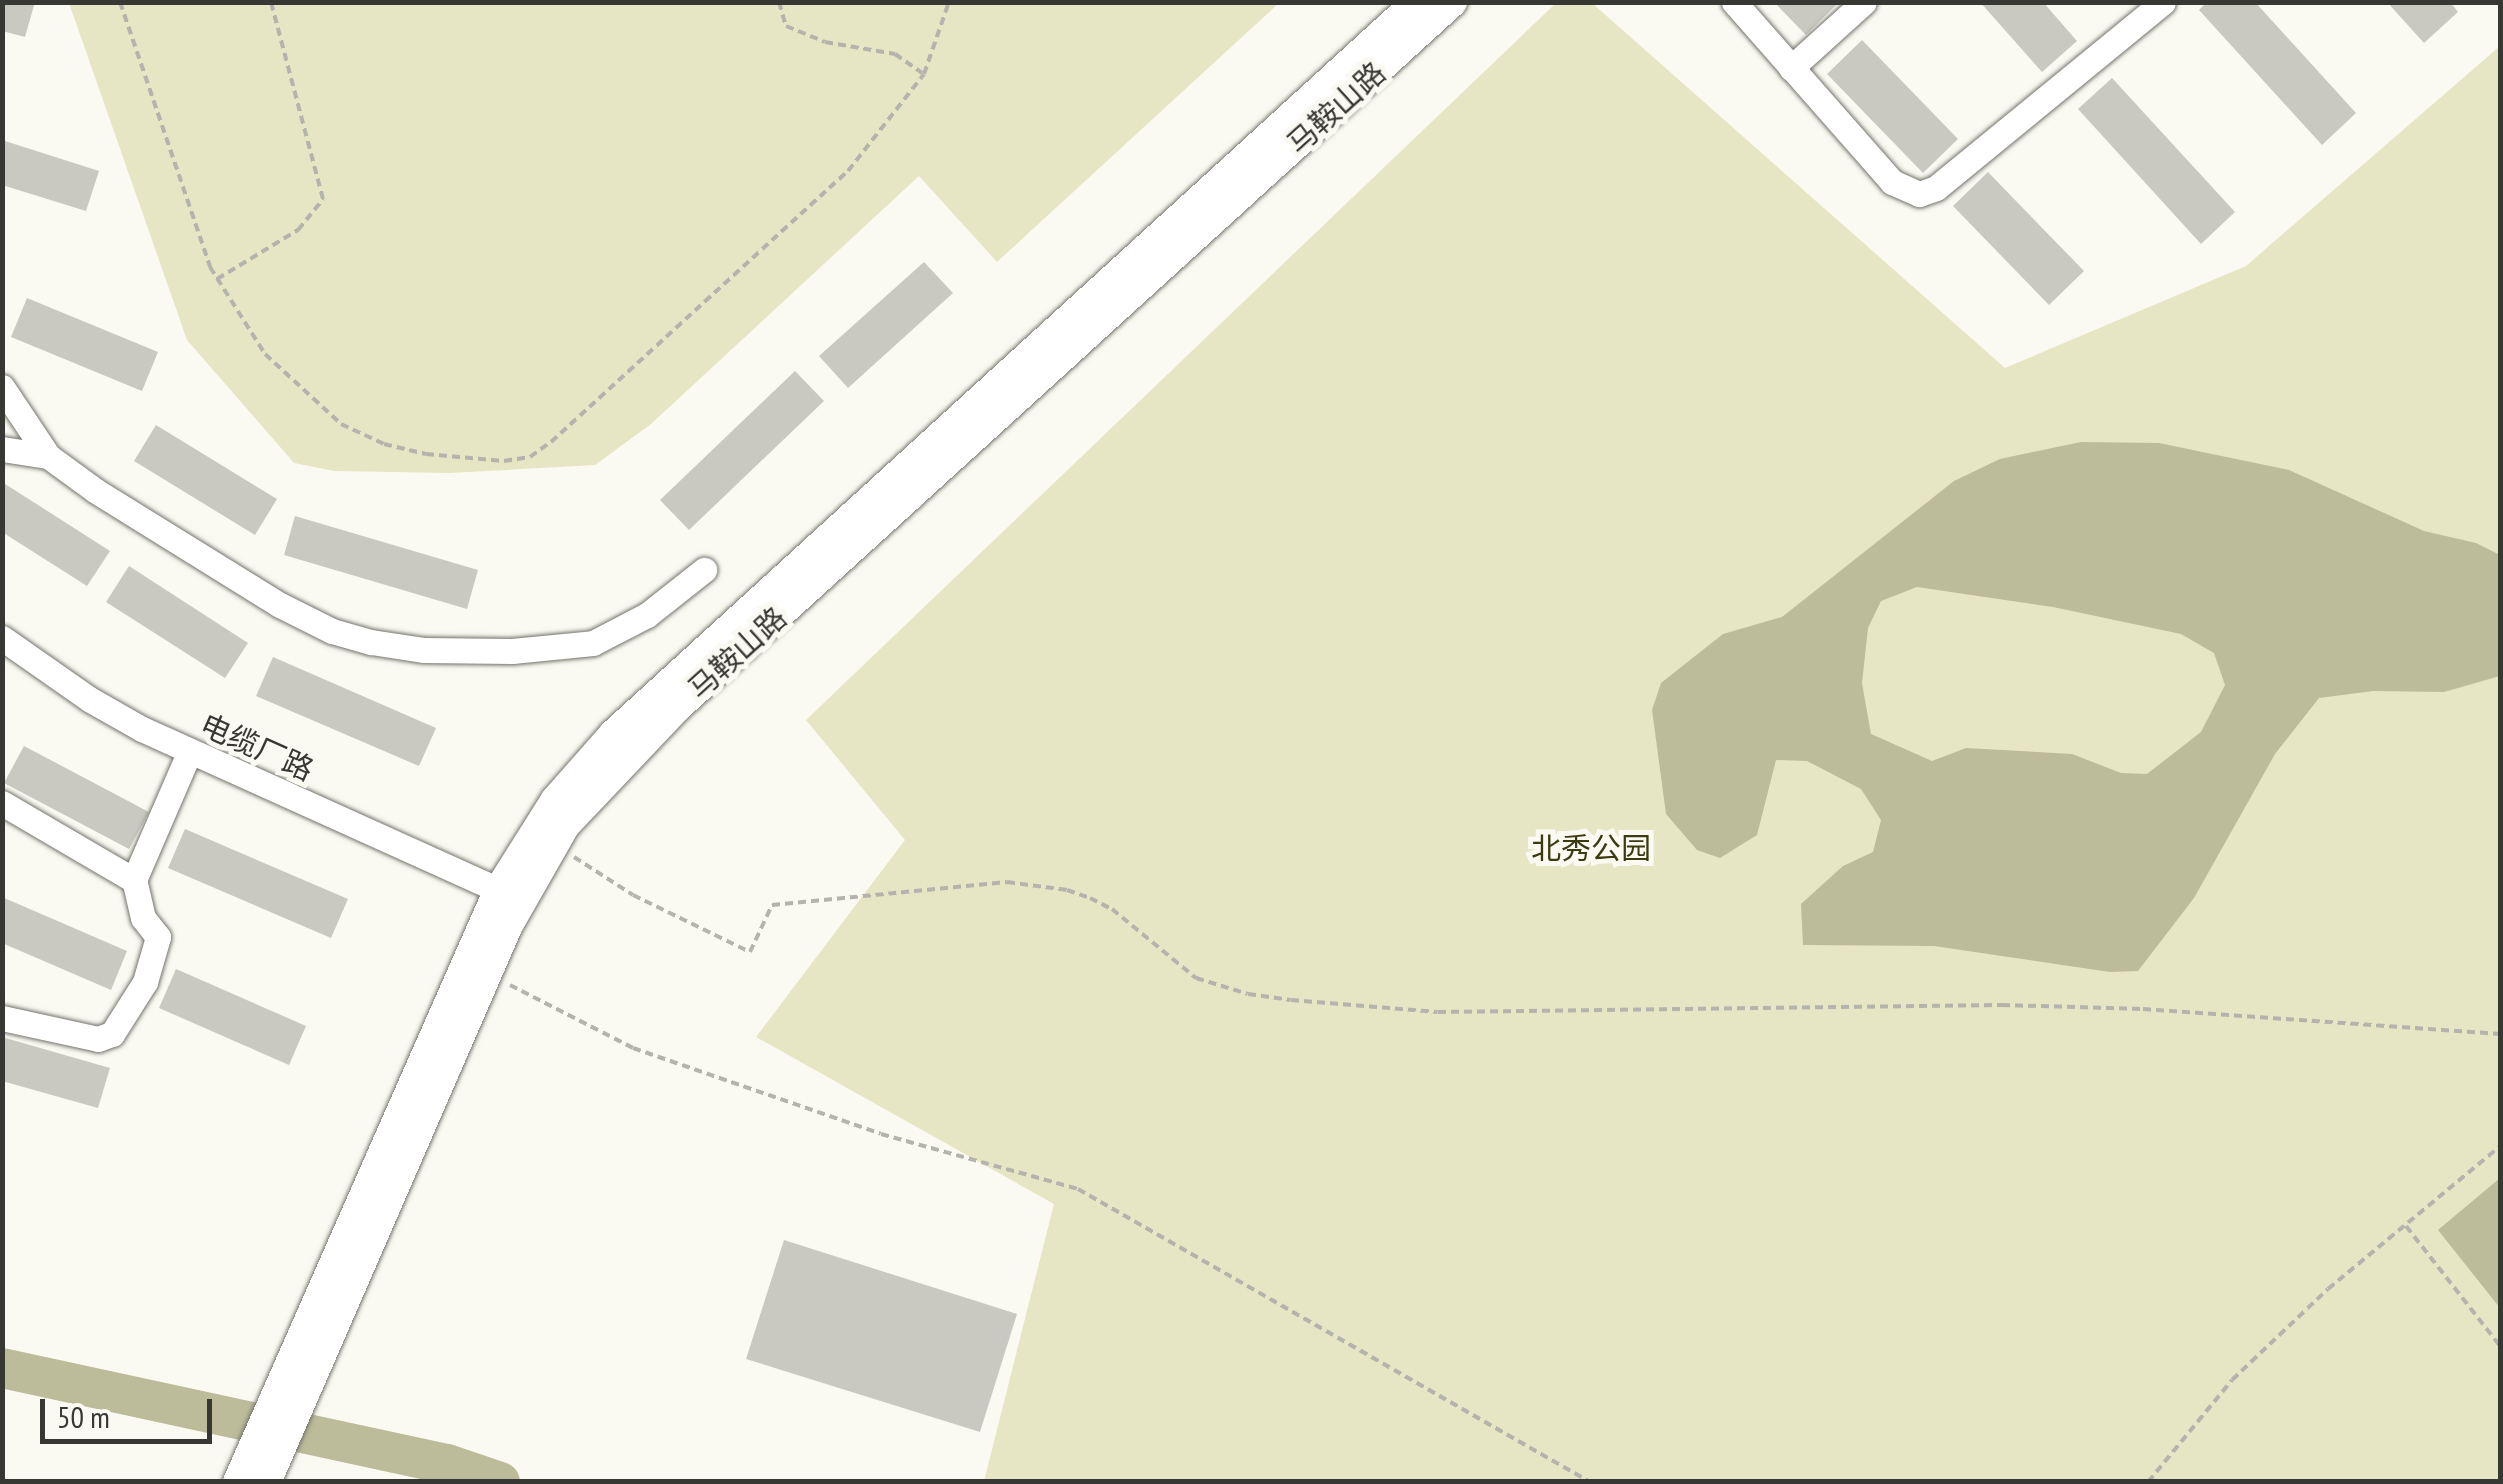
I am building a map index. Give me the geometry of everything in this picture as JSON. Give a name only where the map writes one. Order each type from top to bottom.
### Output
[{"type":"main road","name":"马鞍山路","points":[[266,1482],[499,890],[555,801],[614,734],[1416,2]]},
{"type":"main road","name":"马鞍山路","points":[[238,1482],[524,893],[552,844],[586,800],[677,707],[1452,2]]},
{"type":"street","points":[[1734,2],[1892,182],[1919,194],[1936,188],[2163,2]]},
{"type":"street","points":[[1792,68],[1864,2]]},
{"type":"street","points":[[2,387],[48,456],[245,585],[332,630],[372,642],[424,650],[512,651],[594,643],[647,616],[704,570]]},
{"type":"street","points":[[2,449],[48,456]]},
{"type":"street","name":"电缆厂路","points":[[2,638],[89,699],[189,753],[499,890]]},
{"type":"street","points":[[2,1018],[98,1039],[112,1034],[144,982],[158,936],[143,918],[134,880],[189,753]]},
{"type":"street","points":[[2,803],[134,880]]},
{"type":"path","points":[[120,2],[217,279],[266,354],[341,424],[384,444],[426,454],[504,460],[530,457],[580,417],[848,171],[924,74],[949,2]]},
{"type":"path","points":[[217,279],[298,230],[324,199],[271,2]]},
{"type":"path","points":[[779,2],[786,26],[826,42],[895,54],[924,74]]},
{"type":"path","points":[[552,844],[633,895],[750,952],[772,905],[1007,882],[1054,887],[1090,898],[1112,909],[1196,978],[1248,994],[1291,1000],[1438,1012],[2002,1004],[2143,1009],[2500,1034]]},
{"type":"path","points":[[488,973],[633,1048],[881,1134],[1078,1189],[1590,1482]]},
{"type":"path","points":[[2148,1482],[2232,1380],[2328,1288],[2500,1146]]},
{"type":"path","points":[[2406,1226],[2500,1346]]},
{"type":"green space","points":[[69,2],[1279,3],[997,262],[919,176],[651,424],[595,465],[450,473],[334,471],[294,463],[187,340]]},
{"type":"green space","name":"北秀公园","points":[[1556,3],[1592,3],[2005,368],[2246,266],[2500,46],[2500,1481],[984,1481],[1054,1204],[756,1037],[905,840],[806,720]]},
{"type":"shaded area","points":[[2081,442],[2159,443],[2289,470],[2424,531],[2476,543],[2500,555],[2500,676],[2444,692],[2373,691],[2319,698],[2275,754],[2194,898],[2138,971],[2110,972],[1934,946],[1803,945],[1801,904],[1843,866],[1873,852],[1881,820],[1861,789],[1807,761],[1776,760],[1757,835],[1720,858],[1697,850],[1666,814],[1652,710],[1661,683],[1723,634],[1782,617],[1954,481],[2000,459]],"holes":[[[1917,587],[2053,607],[2181,634],[2214,653],[2225,685],[2201,732],[2147,774],[2121,773],[2072,754],[1966,748],[1932,761],[1871,734],[1862,683],[1868,628],[1881,601]]]},
{"type":"shaded area","points":[[2500,1178],[2500,1308],[2438,1230]]},
{"type":"building","points":[[2,2],[35,2],[25,37],[2,31]]},
{"type":"building","points":[[1774,2],[1839,2],[1806,35]]},
{"type":"building","points":[[1980,2],[2043,2],[2077,41],[2042,72]]},
{"type":"building","points":[[2207,2],[2255,2],[2356,113],[2322,145],[2199,10]]},
{"type":"building","points":[[2387,2],[2450,2],[2458,12],[2424,43]]},
{"type":"building","points":[[1862,40],[1958,139],[1923,173],[1827,74]]},
{"type":"building","points":[[2112,78],[2235,212],[2201,244],[2078,109]]},
{"type":"building","points":[[2,140],[99,171],[86,211],[2,185]]},
{"type":"building","points":[[1988,172],[2084,271],[2049,305],[1953,206]]},
{"type":"building","points":[[924,262],[953,293],[848,388],[819,356]]},
{"type":"building","points":[[27,298],[158,352],[142,391],[11,337]]},
{"type":"building","points":[[795,371],[824,401],[689,530],[660,500]]},
{"type":"building","points":[[156,425],[277,499],[255,535],[134,461]]},
{"type":"building","points":[[2,482],[110,551],[87,586],[2,532]]},
{"type":"building","points":[[295,516],[478,570],[467,609],[284,555]]},
{"type":"building","points":[[129,566],[248,643],[225,678],[106,602]]},
{"type":"building","points":[[273,657],[436,728],[419,766],[256,696]]},
{"type":"building","points":[[24,746],[149,812],[129,849],[4,783]]},
{"type":"building","points":[[185,829],[348,899],[331,938],[168,868]]},
{"type":"building","points":[[2,897],[127,951],[111,990],[2,943]]},
{"type":"building","points":[[176,969],[306,1026],[289,1065],[159,1008]]},
{"type":"building","points":[[2,1037],[110,1068],[98,1108],[2,1081]]},
{"type":"building","points":[[784,1240],[1017,1314],[980,1432],[746,1359]]},
{"type":"waterway","points":[[2,1368],[447,1464],[500,1482]]}]
